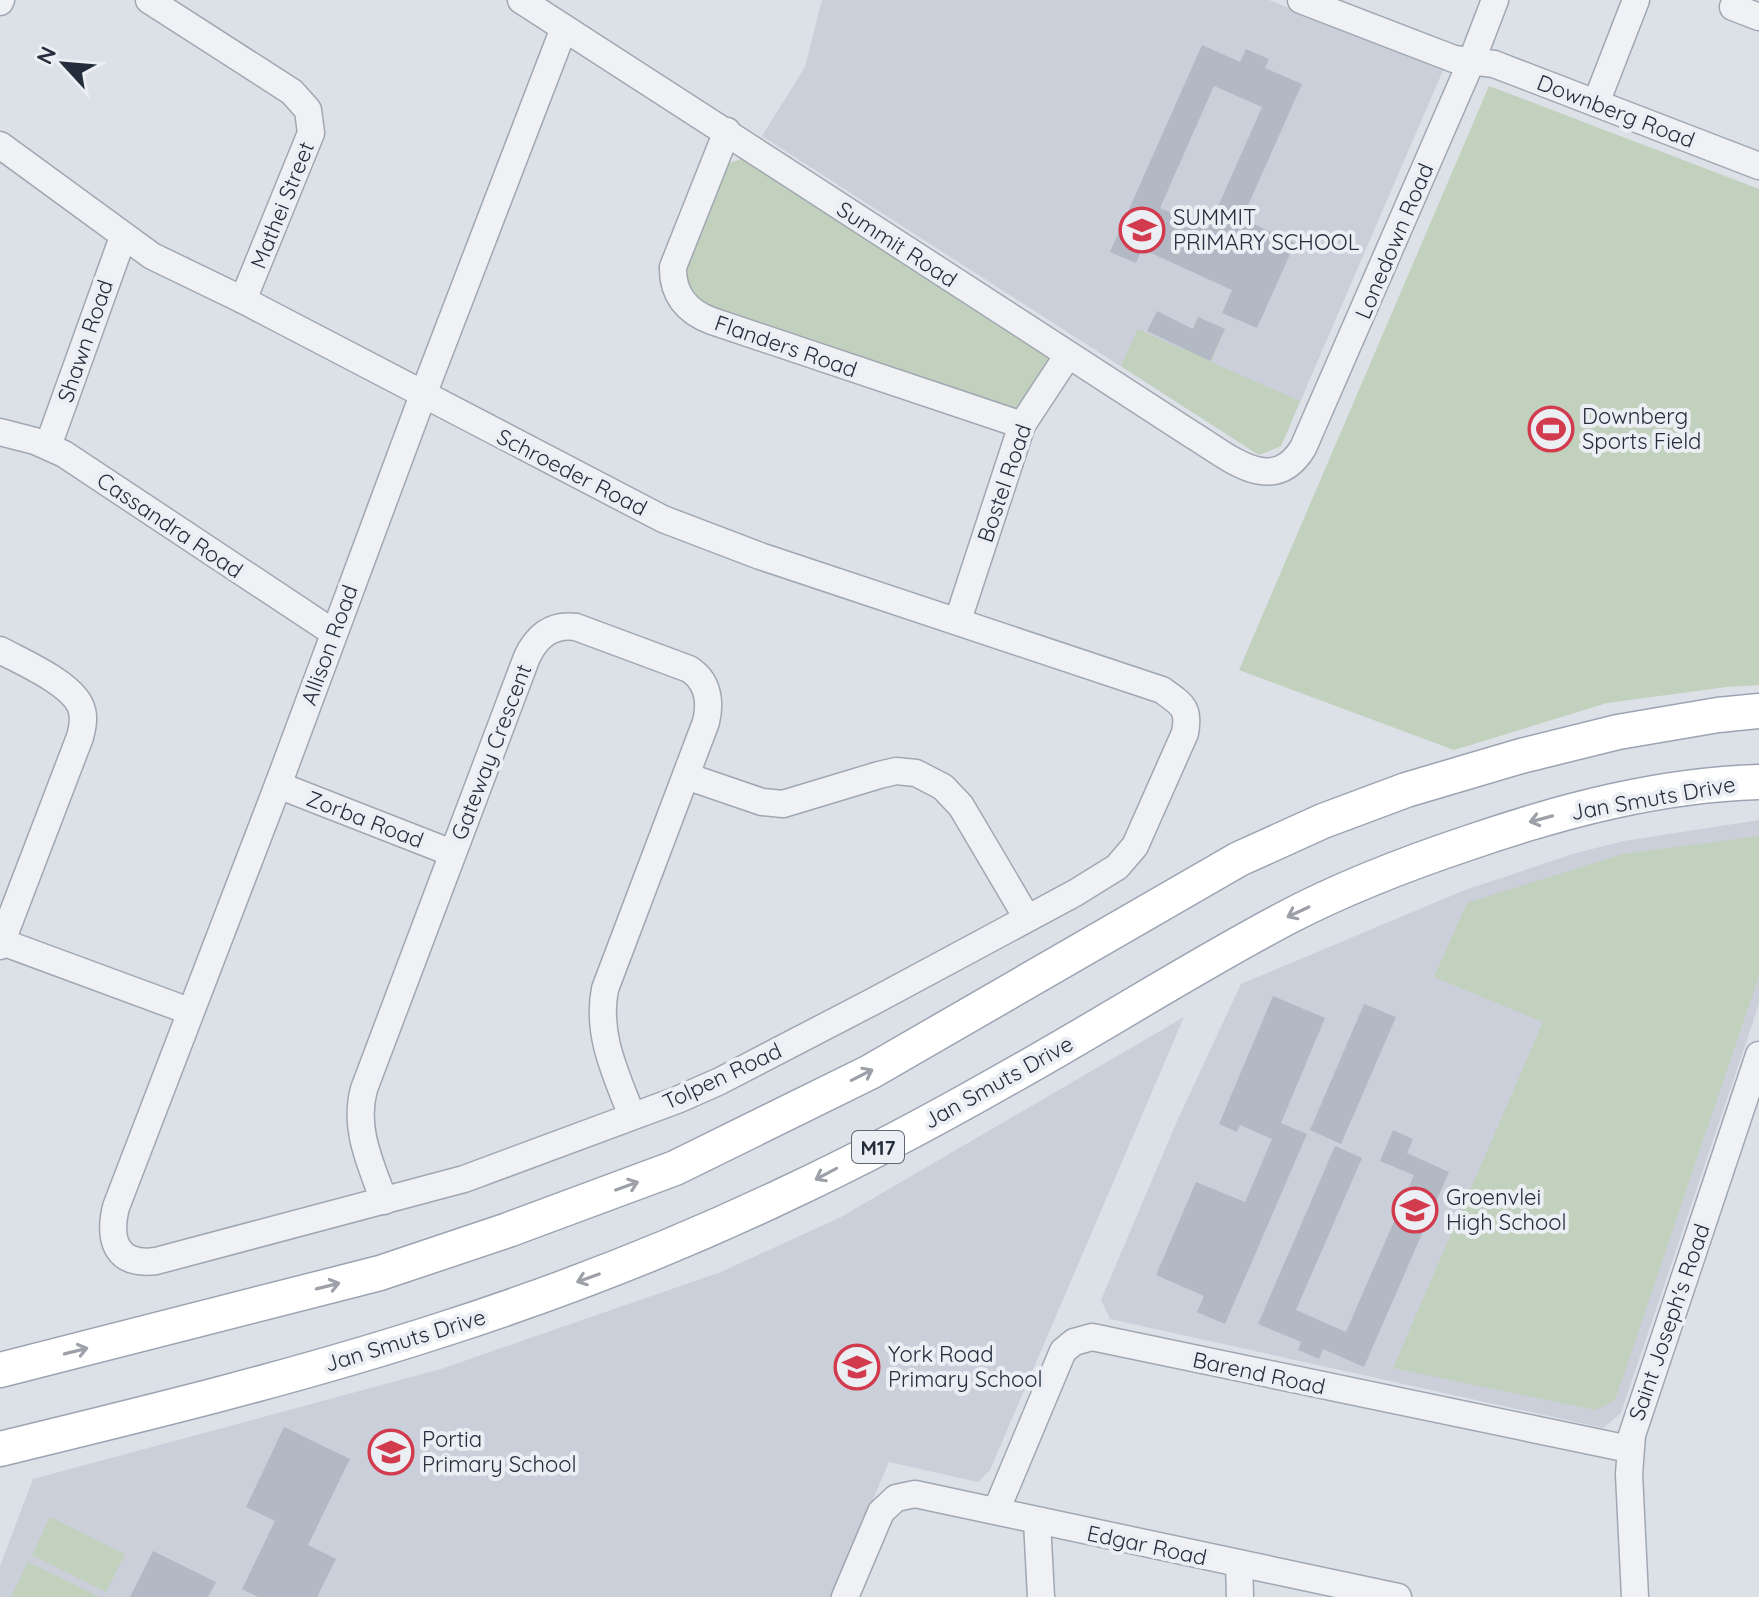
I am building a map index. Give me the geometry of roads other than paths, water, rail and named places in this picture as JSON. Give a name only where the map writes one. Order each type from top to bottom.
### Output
[{"type":"main road","points":[[0,1370],[380,1273],[508,1230],[675,1168],[870,1072],[1239,859],[1406,790],[1521,756],[1618,732],[1759,711]]},
{"type":"main road","name":"Jan Smuts Drive","points":[[0,1449],[188,1402],[428,1334],[636,1261],[819,1177],[1003,1081],[1288,917],[1354,886],[1528,822],[1610,800],[1727,783],[1759,782]]},
{"type":"street","name":"Mathei Street","points":[[149,0],[292,92],[308,110],[311,133],[243,300]]},
{"type":"street","name":"Summit Road","points":[[521,0],[1242,465],[1261,472],[1278,472]]},
{"type":"street","name":"Downberg Road","points":[[1301,0],[1454,59],[1494,64],[1759,166]]},
{"type":"street","name":"Lonedown Road","points":[[1278,472],[1294,462],[1303,448],[1472,60],[1495,0]]},
{"type":"street","points":[[1596,103],[1636,0]]},
{"type":"street","points":[[1733,7],[1759,17]]},
{"type":"street","name":"Allison Road","points":[[131,1258],[115,1244],[111,1226],[116,1207],[564,28]]},
{"type":"street","name":"Flanders Road","points":[[727,131],[673,267],[676,290],[687,308],[712,321],[1022,425]]},
{"type":"street","name":"Schroeder Road","points":[[0,145],[152,256],[243,300],[637,506],[694,533],[1162,690],[1185,710]]},
{"type":"street","name":"Shawn Road","points":[[48,446],[123,237]]},
{"type":"street","name":"Bostel Road","points":[[958,620],[1022,425],[1068,355]]},
{"type":"street","name":"Cassandra Road","points":[[0,432],[48,446],[71,458],[334,633]]},
{"type":"street","name":"Gateway Crescent","points":[[384,1201],[362,1138],[361,1102],[527,657],[536,641],[555,628],[576,627],[676,662],[697,674],[704,684],[709,706],[706,722],[605,989],[602,1005],[605,1044],[632,1116]]},
{"type":"street","points":[[0,650],[66,688],[79,702],[83,717],[80,737],[1,944],[189,1011]]},
{"type":"street","name":"Tolpen Road","points":[[131,1258],[156,1261],[384,1201],[511,1163],[720,1081],[1117,867],[1131,853],[1185,733],[1185,710]]},
{"type":"street","points":[[686,776],[762,802],[783,804],[896,771],[916,773],[943,787],[961,806],[1027,918]]},
{"type":"street","name":"Zorba Road","points":[[278,785],[452,853]]},
{"type":"street","name":"Saint Joseph's Road","points":[[1635,1597],[1629,1449],[1636,1420],[1759,1055]]},
{"type":"street","name":"Barend Road","points":[[996,1511],[1063,1351],[1074,1342],[1092,1337],[1629,1449]]},
{"type":"street","name":"Edgar Road","points":[[845,1597],[881,1512],[896,1498],[915,1494],[1398,1597]]},
{"type":"street","points":[[1037,1521],[1041,1597]]},
{"type":"street","points":[[1239,1564],[1240,1597]]},
{"type":"place","name":"SUMMIT PRIMARY SCHOOL","points":[[1142,230]]},
{"type":"place","name":"Downberg Sports Field","points":[[1551,429]]},
{"type":"place","name":"Groenvlei High School","points":[[1415,1210]]},
{"type":"place","name":"York Road Primary School","points":[[857,1367]]},
{"type":"place","name":"Portia Primary School","points":[[391,1452]]}]
